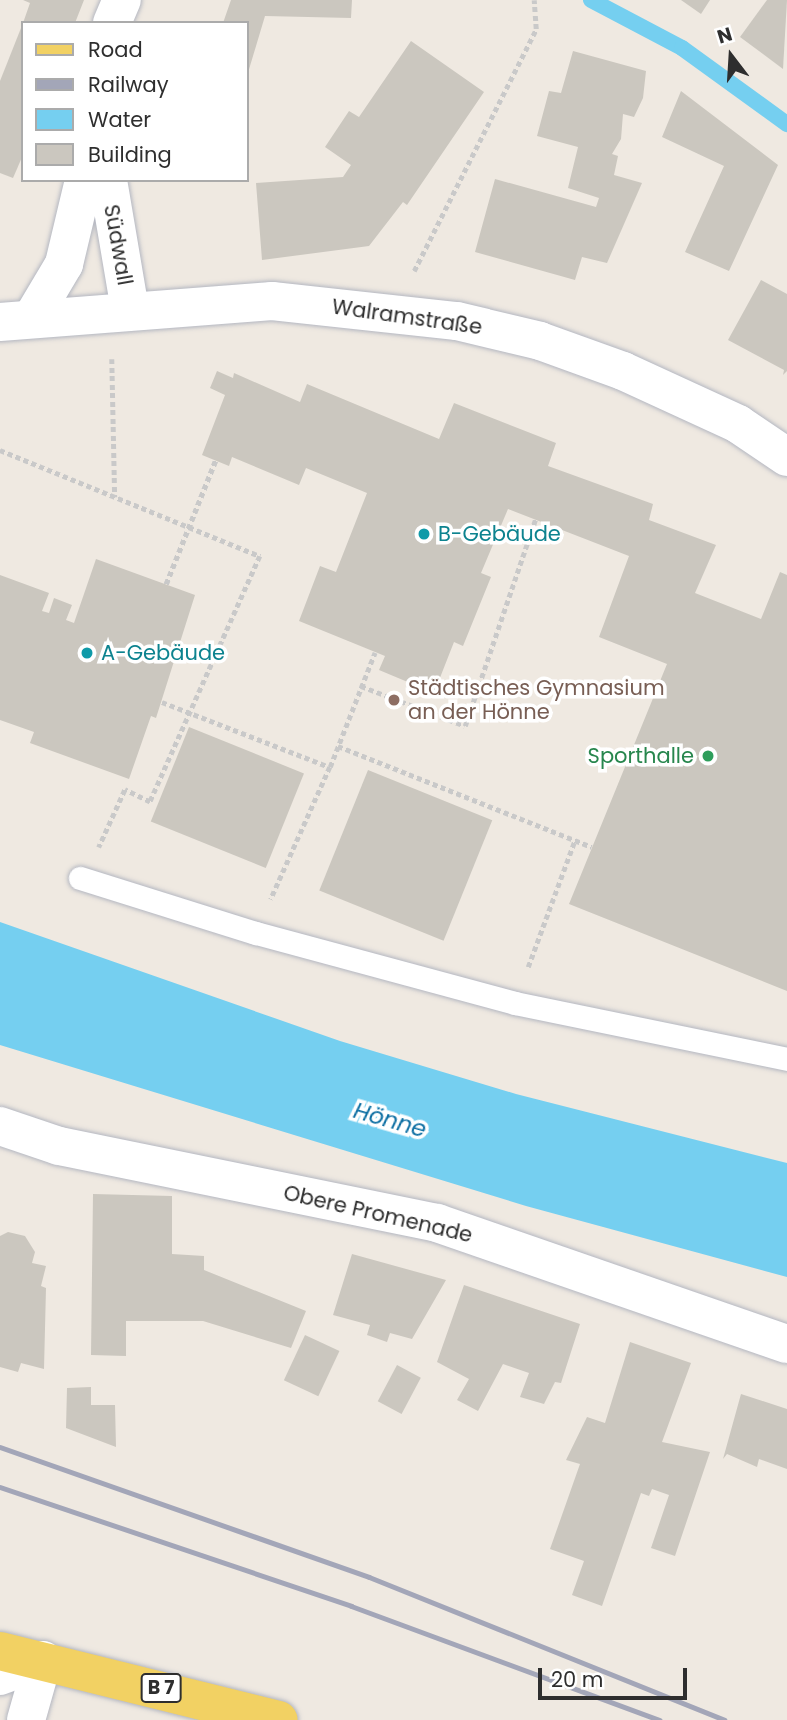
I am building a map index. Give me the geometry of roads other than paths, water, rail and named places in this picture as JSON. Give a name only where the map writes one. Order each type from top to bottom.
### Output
[{"type":"main road","name":"B 7","points":[[0,1651],[279,1720]]},
{"type":"street","points":[[113,21],[122,0]]},
{"type":"street","name":"Südwall","points":[[16,320],[64,264],[84,182]]},
{"type":"street","name":"Südwall","points":[[108,182],[130,310]]},
{"type":"street","name":"Walramstraße","points":[[16,320],[272,302],[394,312],[540,341],[611,367],[738,424],[787,457]]},
{"type":"street","name":"Obere Promenade","points":[[0,1126],[60,1146],[437,1223],[787,1344]]},
{"type":"street","points":[[0,1676],[43,1660]]},
{"type":"street","points":[[26,1720],[43,1660]]},
{"type":"lane","points":[[82,879],[256,933],[515,1003],[787,1059]]},
{"type":"water","name":"Hönne","points":[[0,922],[340,1041],[516,1094],[787,1163],[787,1277],[526,1206],[0,1045]]},
{"type":"waterway","points":[[591,0],[682,48],[787,124]]},
{"type":"railway","points":[[0,1447],[369,1577],[724,1720]]},
{"type":"railway","points":[[0,1487],[351,1606],[660,1720]]},
{"type":"place","name":"B-Gebäude","points":[[424,534]]},
{"type":"place","name":"A-Gebäude","points":[[87,653]]},
{"type":"place","name":"Städtisches Gymnasium an der Hönne","points":[[394,700]]},
{"type":"place","name":"Sporthalle","points":[[708,756]]}]
